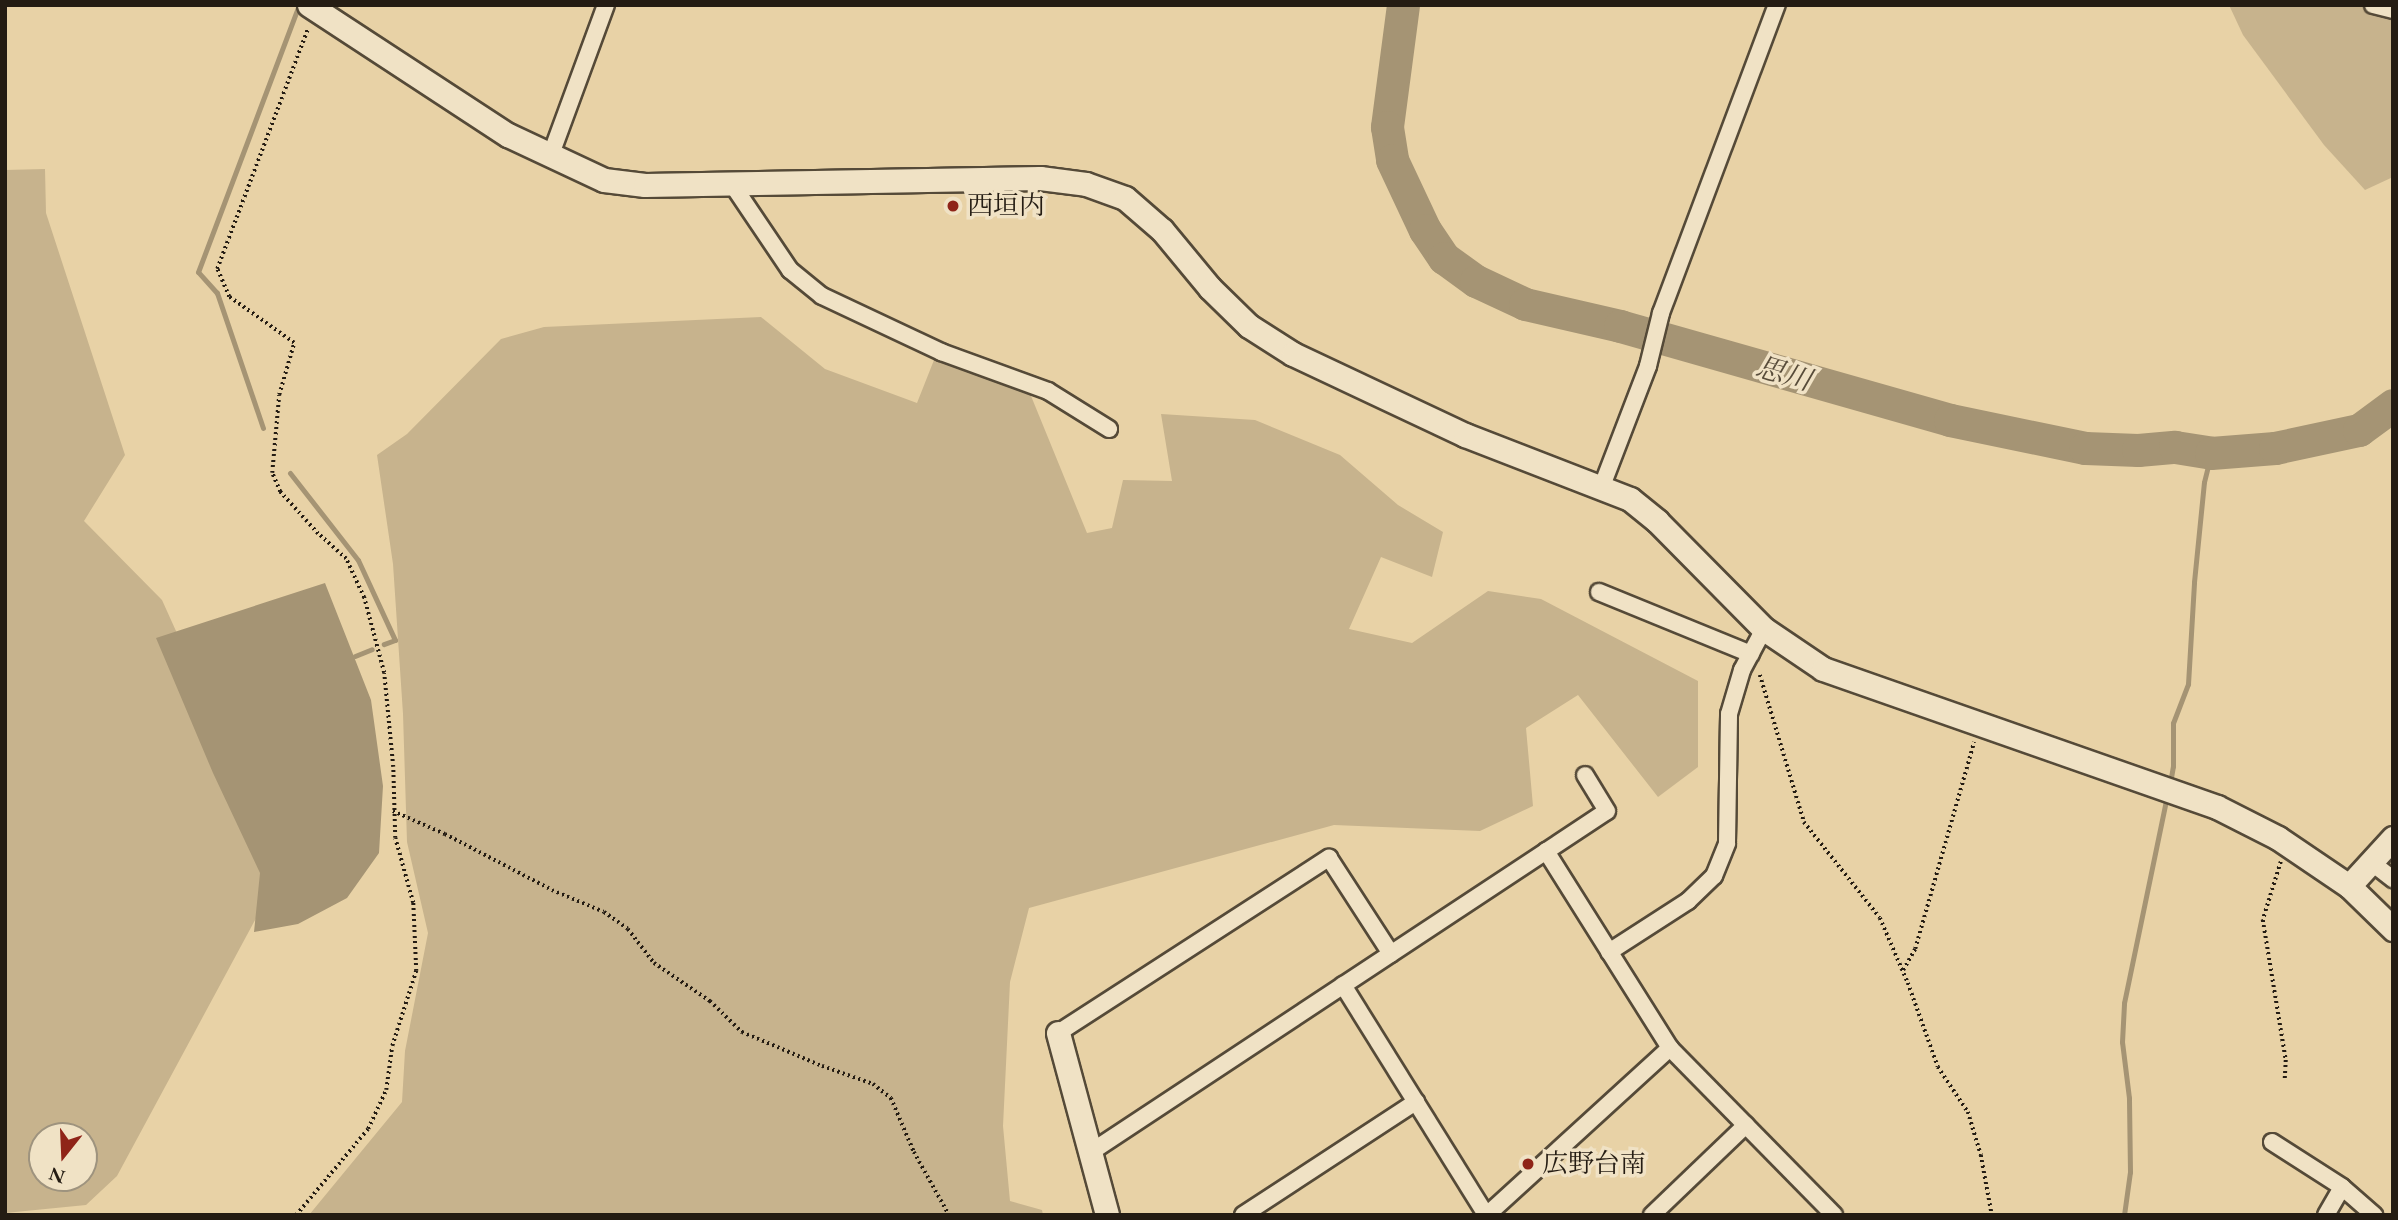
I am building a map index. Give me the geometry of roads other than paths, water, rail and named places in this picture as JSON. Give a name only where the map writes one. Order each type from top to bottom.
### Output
[{"type":"street","points":[[550,157],[606,5]]},
{"type":"street","points":[[1601,486],[1648,366],[1661,313],[1777,5]]},
{"type":"street","points":[[2373,5],[2393,10]]},
{"type":"street","points":[[312,8],[508,135],[604,180],[645,185],[1040,178],[1086,184],[1125,198],[1162,230],[1210,288],[1249,326],[1293,354],[1465,435],[1630,499],[1657,522],[1764,629],[1823,669],[1978,726],[2217,807],[2288,845],[2349,886],[2393,929]]},
{"type":"street","points":[[732,184],[790,270],[822,296],[940,352],[1048,391],[1109,429]]},
{"type":"street","points":[[1599,592],[1751,654]]},
{"type":"street","points":[[1609,952],[1688,901],[1714,876],[1727,843],[1729,714],[1742,670],[1764,629]]},
{"type":"street","points":[[1091,1152],[1607,811],[1585,775]]},
{"type":"street","points":[[2349,886],[2393,838]]},
{"type":"street","points":[[1546,851],[1670,1048],[1827,1212]]},
{"type":"street","points":[[1107,1215],[1059,1033],[1329,858],[1391,954]]},
{"type":"street","points":[[2371,862],[2393,879]]},
{"type":"street","points":[[1343,985],[1487,1215],[1670,1048]]},
{"type":"street","points":[[1243,1215],[1416,1102]]},
{"type":"street","points":[[1652,1215],[1746,1125]]},
{"type":"street","points":[[2272,1142],[2342,1187],[2374,1215]]},
{"type":"street","points":[[2326,1215],[2342,1187]]},
{"type":"waterway","points":[[263,428],[217,293],[198,272],[299,5]]},
{"type":"waterway","name":"思川","points":[[1403,5],[1387,127],[1392,160],[1425,230],[1444,258],[1476,281],[1525,304],[1620,326],[1950,420],[2085,448],[2138,450],[2175,447],[2211,453],[2275,448],[2359,430],[2393,405]]},
{"type":"waterway","points":[[2170,783],[2173,766],[2173,723],[2188,684],[2194,582],[2204,482],[2211,453]]},
{"type":"waterway","points":[[290,473],[358,560],[395,640],[384,644]]},
{"type":"waterway","points":[[355,656],[372,649]]},
{"type":"waterway","points":[[2124,1215],[2130,1172],[2129,1098],[2122,1042],[2124,1003],[2167,796]]},
{"type":"place","name":"西垣内","points":[[953,206]]},
{"type":"place","name":"広野台南","points":[[1528,1164]]}]
